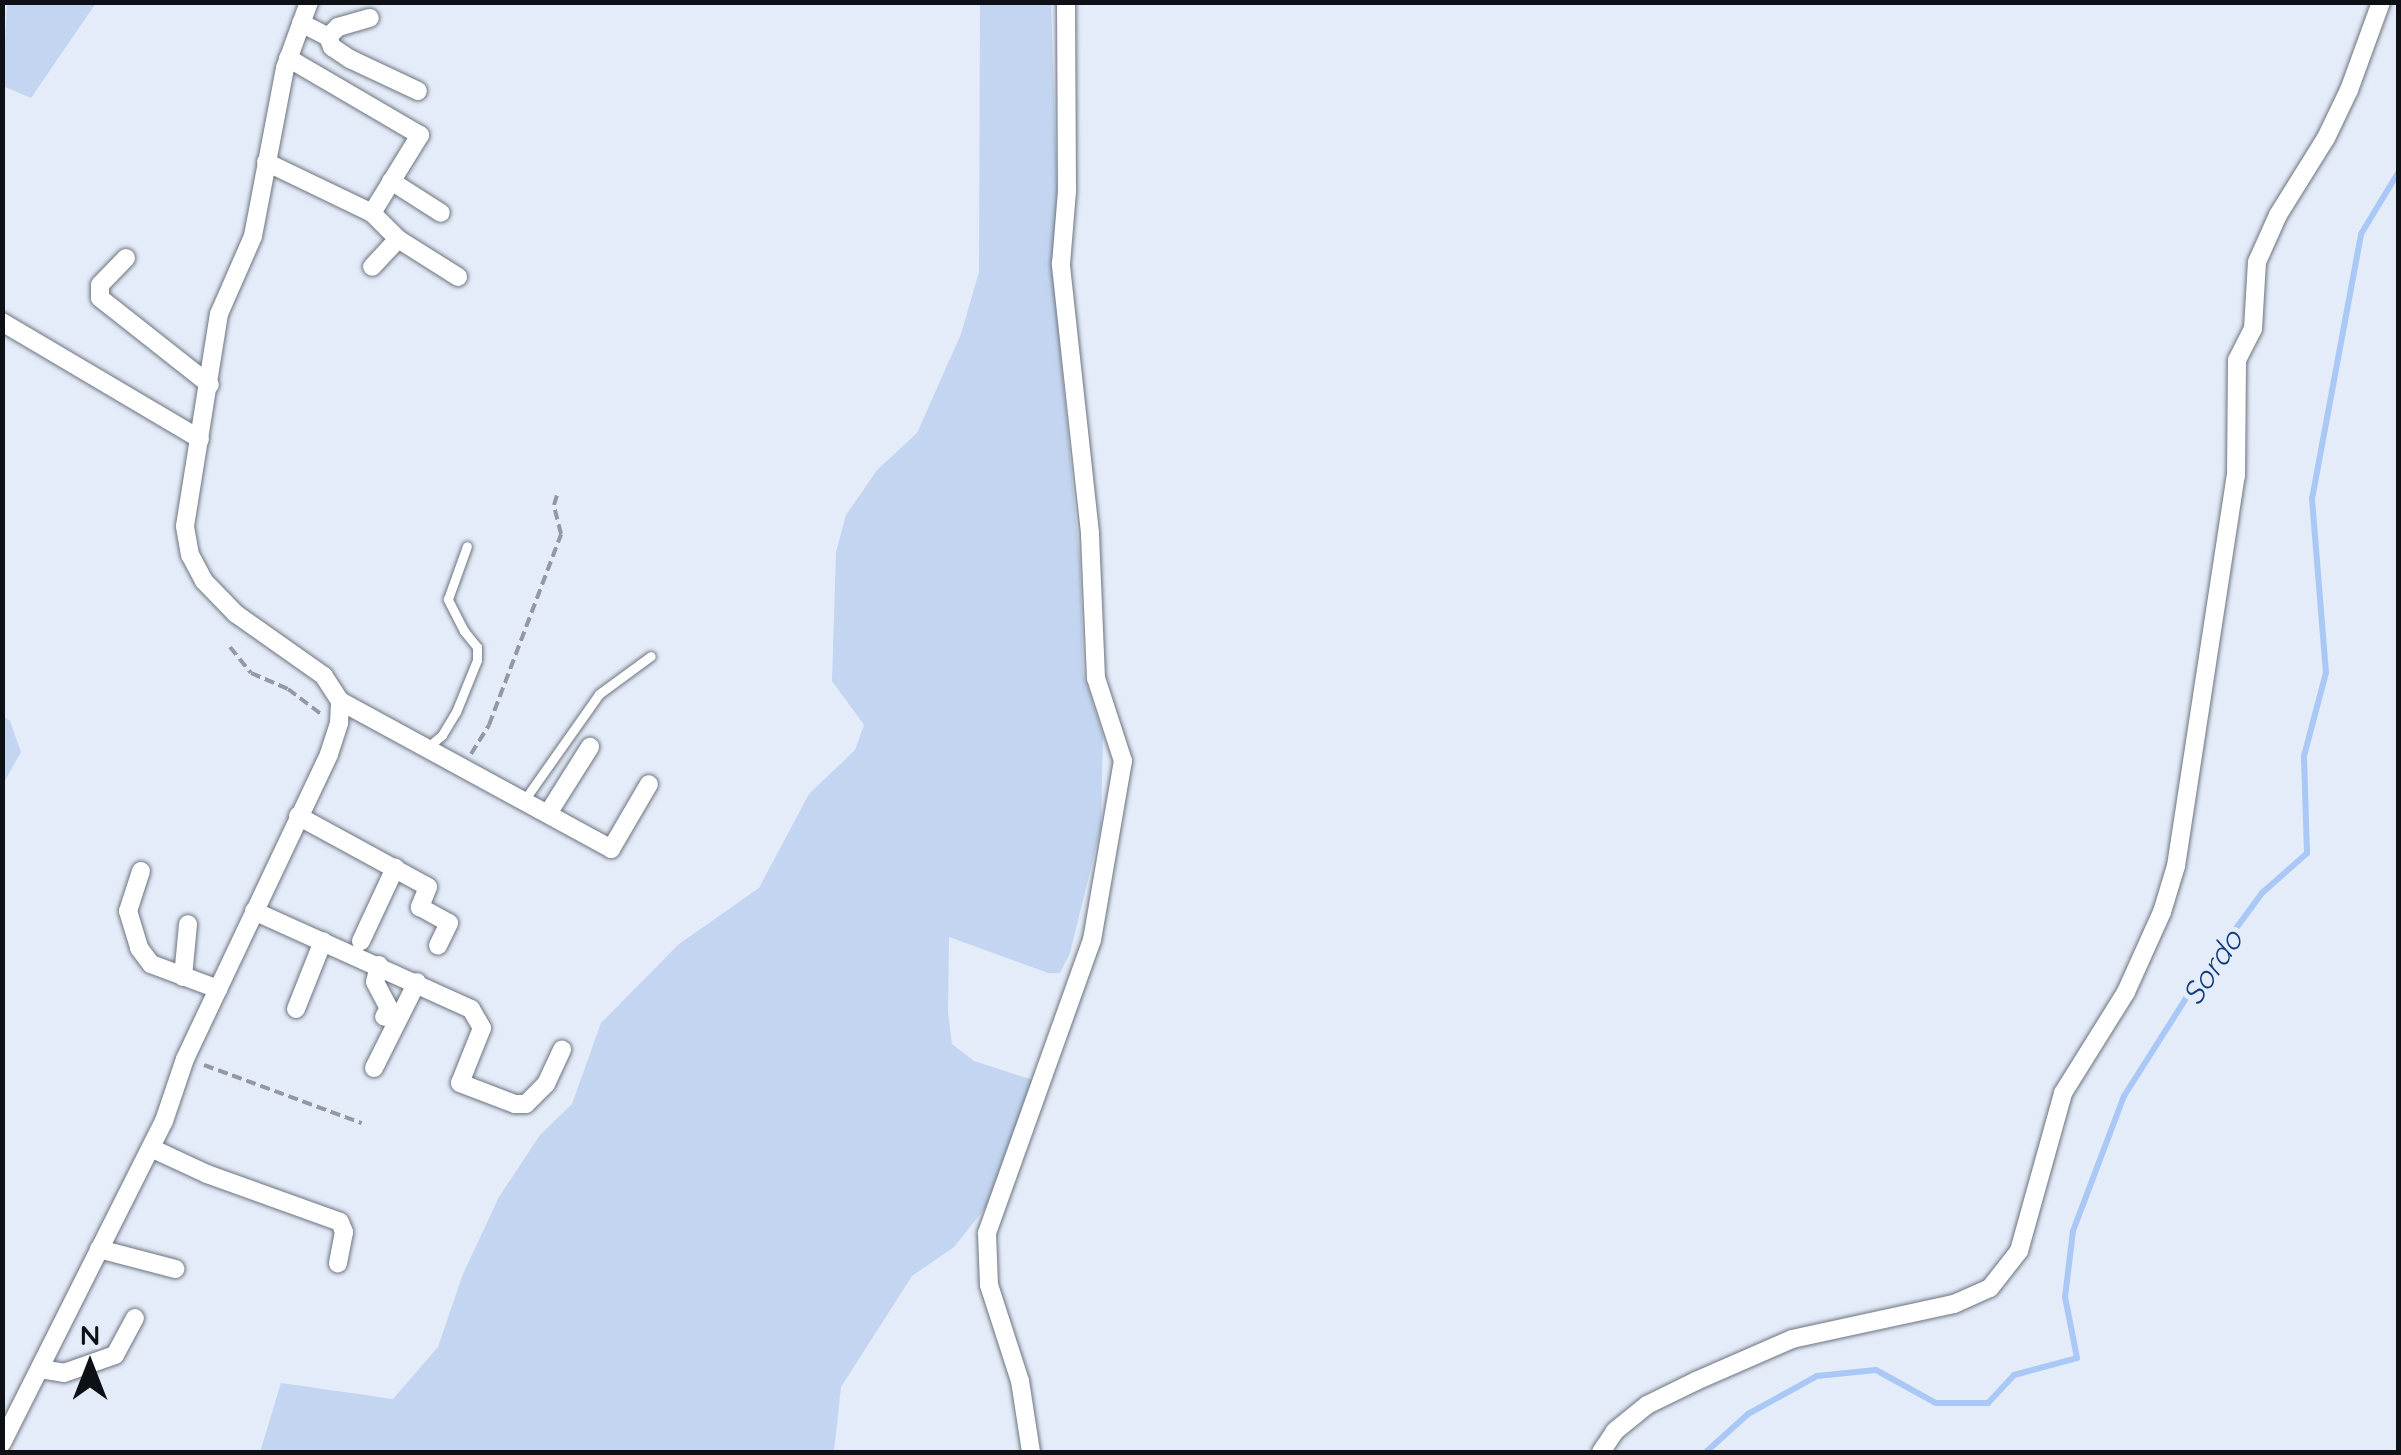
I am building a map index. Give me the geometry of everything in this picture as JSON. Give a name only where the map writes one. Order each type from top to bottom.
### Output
[{"type":"street","points":[[310,2],[288,58],[253,236],[218,314],[210,384],[186,510],[187,542],[195,568],[236,614],[312,666],[340,701],[429,746],[610,848],[649,784]]},
{"type":"street","points":[[1031,1452],[1020,1381],[989,1285],[987,1233],[1092,940],[1123,761],[1096,678],[1090,533],[1061,264],[1067,191],[1066,2]]},
{"type":"street","points":[[1601,1452],[1615,1431],[1647,1405],[1696,1380],[1792,1338],[1954,1304],[1990,1288],[2018,1251],[2063,1093],[2126,992],[2162,912],[2176,866],[2236,476],[2238,360],[2253,328],[2258,262],[2278,215],[2326,138],[2349,90],[2381,2]]},
{"type":"street","points":[[328,36],[338,27],[370,18]]},
{"type":"street","points":[[300,23],[328,36],[332,47],[350,59],[418,91]]},
{"type":"street","points":[[288,58],[420,134],[372,213]]},
{"type":"street","points":[[266,162],[372,213],[398,238],[458,278]]},
{"type":"street","points":[[392,181],[440,213]]},
{"type":"street","points":[[372,267],[398,238]]},
{"type":"street","points":[[126,258],[100,285],[100,298],[210,384]]},
{"type":"street","points":[[2,322],[200,439]]},
{"type":"street","points":[[2,1443],[150,1148],[185,1059],[339,722],[340,701]]},
{"type":"street","points":[[549,812],[590,747]]},
{"type":"street","points":[[298,816],[428,888],[420,907],[449,923],[438,946]]},
{"type":"street","points":[[361,941],[395,868]]},
{"type":"street","points":[[141,871],[128,910],[139,948],[151,964],[218,989]]},
{"type":"street","points":[[254,911],[471,1009],[477,1017],[479,1038],[460,1083],[516,1104],[526,1104],[546,1084],[562,1049]]},
{"type":"street","points":[[183,978],[188,924]]},
{"type":"street","points":[[296,1009],[323,941]]},
{"type":"street","points":[[379,965],[375,982],[389,1008],[384,1016]]},
{"type":"street","points":[[374,1068],[418,982]]},
{"type":"street","points":[[150,1148],[207,1174],[340,1222],[344,1232],[338,1263]]},
{"type":"street","points":[[98,1249],[175,1268]]},
{"type":"street","points":[[40,1369],[64,1373],[115,1355],[135,1318]]},
{"type":"lane","points":[[429,746],[442,735],[456,712],[477,660],[477,647],[448,599],[468,546]]},
{"type":"lane","points":[[525,799],[599,694],[651,656]]},
{"type":"path","points":[[462,765],[489,725],[561,534],[554,505],[557,495]]},
{"type":"path","points":[[230,647],[251,673],[288,689],[339,722]]},
{"type":"path","points":[[185,1059],[362,1123]]},
{"type":"shaded area","points":[[7,3],[96,3],[31,98],[3,86]]},
{"type":"shaded area","points":[[980,3],[1051,3],[1057,188],[1054,284],[1080,564],[1083,673],[1103,735],[1101,827],[1070,953],[1060,973],[1048,973],[949,937],[948,1013],[952,1044],[974,1061],[1033,1080],[986,1207],[954,1247],[912,1276],[841,1387],[834,1452],[260,1452],[281,1383],[393,1399],[438,1347],[463,1274],[499,1197],[540,1135],[572,1104],[601,1023],[679,944],[759,888],[809,794],[855,750],[864,725],[832,681],[836,552],[846,515],[877,470],[917,433],[961,334],[979,272]]},
{"type":"shaded area","points":[[3,716],[10,721],[21,752],[3,784]]},
{"type":"waterway","name":"Sordo","points":[[1706,1452],[1748,1414],[1817,1376],[1876,1370],[1936,1403],[1988,1403],[2014,1375],[2077,1358],[2065,1297],[2073,1231],[2124,1096],[2195,984],[2262,893],[2307,853],[2304,756],[2326,673],[2312,499],[2361,234],[2398,173]]}]
